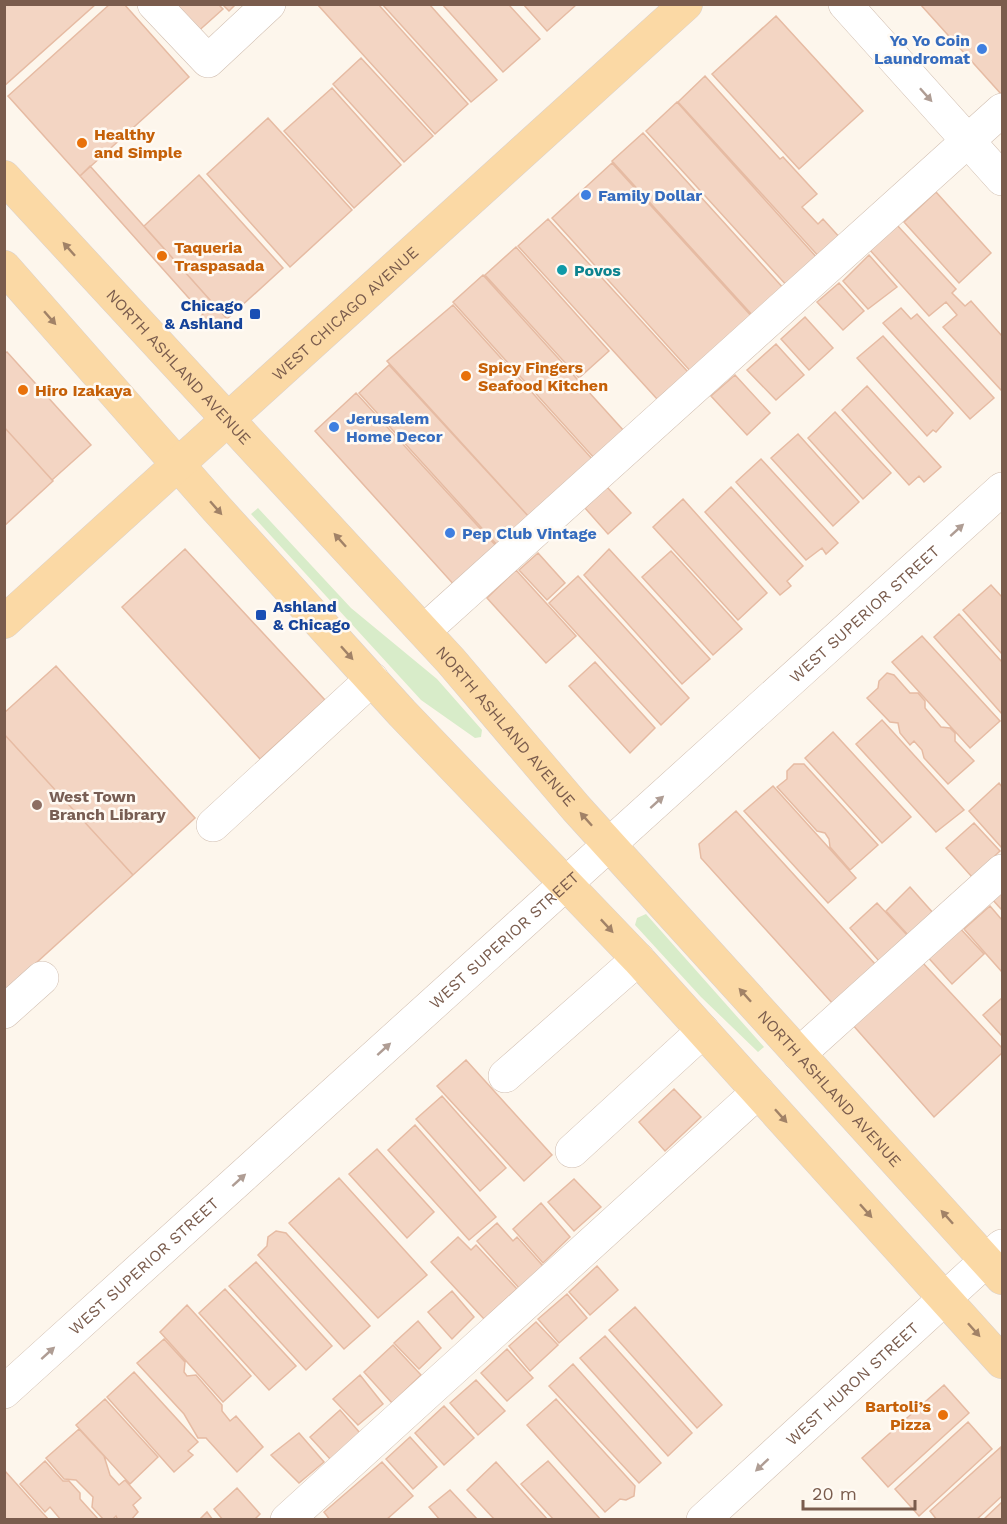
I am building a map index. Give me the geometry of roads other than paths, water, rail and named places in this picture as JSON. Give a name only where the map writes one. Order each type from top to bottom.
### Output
[{"type":"main road","name":"WEST CHICAGO AVENUE","points":[[4,622],[686,4]]},
{"type":"main road","name":"NORTH ASHLAND AVENUE","points":[[4,177],[424,632],[610,845],[799,1054],[997,1261]]},
{"type":"main road","points":[[4,267],[372,679],[638,959],[1002,1362]]},
{"type":"street","points":[[154,4],[208,61],[269,4]]},
{"type":"street","points":[[845,4],[1002,179]]},
{"type":"street","points":[[424,632],[1002,110]]},
{"type":"street","name":"WEST SUPERIOR STREET","points":[[4,1392],[1002,489]]},
{"type":"street","points":[[213,825],[372,679]]},
{"type":"street","points":[[799,1054],[1002,871]]},
{"type":"street","points":[[505,1076],[638,959]]},
{"type":"street","points":[[4,1012],[42,978]]},
{"type":"street","points":[[572,1151],[703,1031]]},
{"type":"street","points":[[287,1520],[758,1092]]},
{"type":"street","name":"WEST HURON STREET","points":[[703,1520],[945,1298],[997,1261]]},
{"type":"place","name":"Yo Yo Coin Laundromat","points":[[982,49]]},
{"type":"place","name":"Healthy and Simple","points":[[82,143]]},
{"type":"place","name":"Family Dollar","points":[[586,195]]},
{"type":"place","name":"Taqueria Traspasada","points":[[162,256]]},
{"type":"place","name":"Povos","points":[[562,270]]},
{"type":"place","name":"Chicago & Ashland","points":[[255,314]]},
{"type":"place","name":"Spicy Fingers Seafood Kitchen","points":[[466,376]]},
{"type":"place","name":"Hiro Izakaya","points":[[23,390]]},
{"type":"place","name":"Jerusalem Home Decor","points":[[334,427]]},
{"type":"place","name":"Pep Club Vintage","points":[[450,533]]},
{"type":"place","name":"Ashland & Chicago","points":[[261,615]]},
{"type":"place","name":"West Town Branch Library","points":[[37,805]]},
{"type":"place","name":"Bartoli’s Pizza","points":[[943,1415]]}]
